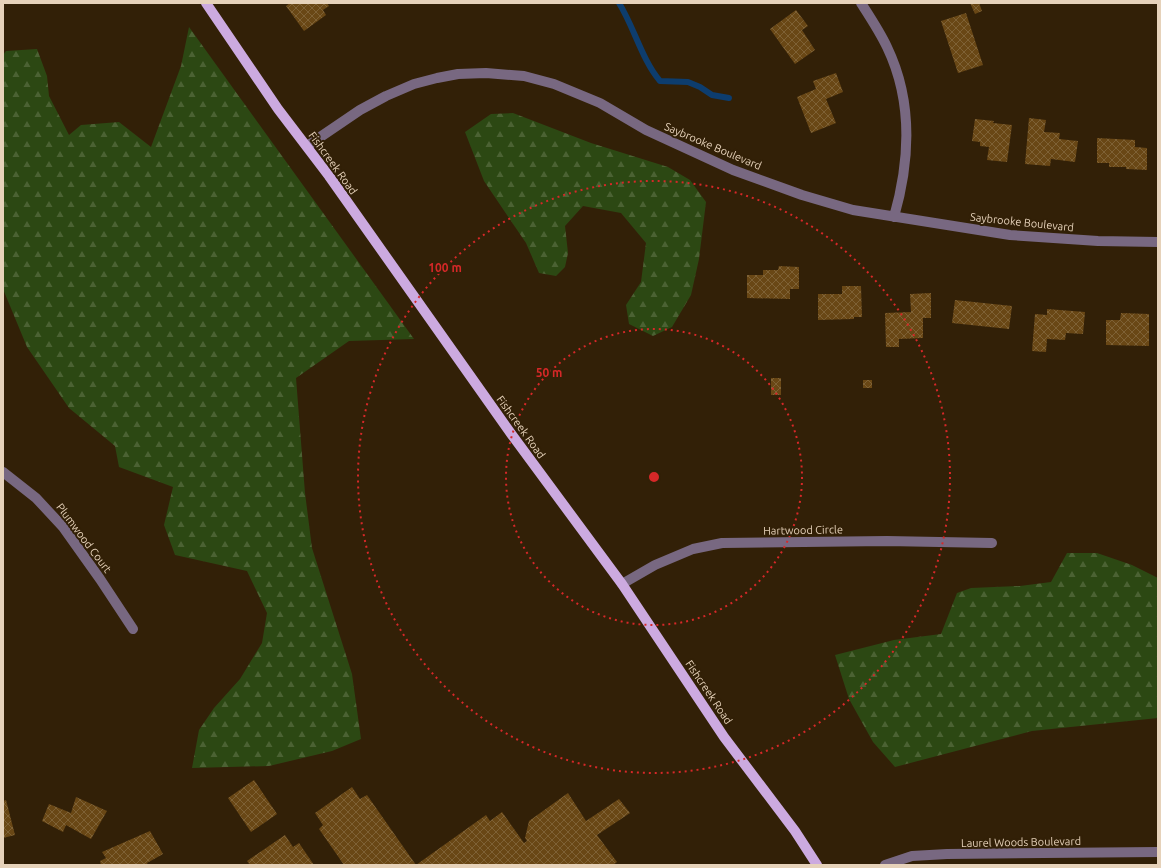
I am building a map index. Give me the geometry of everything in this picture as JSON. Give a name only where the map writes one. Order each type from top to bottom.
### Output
[{"type":"main road","name":"Fishcreek Road","points":[[206,3],[278,109],[329,176],[512,435],[622,584],[724,737],[795,830],[817,865]]},
{"type":"street","points":[[861,3],[887,47],[898,75],[904,99],[907,126],[906,162],[901,194],[894,217]]},
{"type":"street","name":"Saybrooke Boulevard","points":[[307,146],[360,110],[386,96],[414,84],[458,74],[486,73],[524,76],[554,84],[600,104],[646,130],[733,170],[802,195],[853,210],[1024,236],[1098,241],[1158,242]]},
{"type":"street","name":"Plumwood Court","points":[[3,472],[36,498],[63,527],[100,578],[133,629]]},
{"type":"street","name":"Hartwood Circle","points":[[622,584],[655,565],[693,549],[722,543],[887,541],[992,543]]},
{"type":"street","name":"Laurel Woods Boulevard","points":[[885,865],[912,856],[947,854],[1158,852]]},
{"type":"green space","points":[[189,27],[414,339],[349,341],[296,378],[305,493],[312,548],[352,674],[361,739],[332,751],[269,766],[192,768],[199,730],[214,708],[240,679],[262,643],[267,613],[247,571],[175,555],[164,525],[173,487],[119,467],[115,446],[69,408],[27,347],[3,289],[3,55],[6,51],[37,49],[47,76],[49,96],[69,135],[81,125],[119,122],[151,147],[181,66]]},
{"type":"green space","points":[[513,113],[591,143],[668,167],[690,180],[706,202],[699,259],[691,295],[672,327],[653,336],[629,324],[626,305],[641,282],[646,243],[621,213],[583,206],[565,226],[568,253],[565,267],[556,276],[539,273],[526,243],[484,181],[465,132],[491,114]]},
{"type":"green space","points":[[1067,553],[1097,553],[1132,565],[1158,578],[1158,718],[1032,731],[895,767],[873,742],[849,699],[835,655],[894,640],[941,634],[957,593],[971,588],[1020,586],[1051,582]]},
{"type":"building","points":[[290,3],[327,3],[329,6],[323,10],[326,15],[304,31],[286,6]]},
{"type":"building","points":[[970,3],[979,3],[982,11],[975,14]]},
{"type":"building","points":[[796,10],[808,26],[802,30],[815,50],[795,64],[770,29]]},
{"type":"building","points":[[966,13],[983,65],[958,73],[941,21]]},
{"type":"building","points":[[836,73],[843,92],[826,99],[836,123],[811,133],[797,97],[816,89],[813,81]]},
{"type":"building","points":[[1029,118],[1046,120],[1044,132],[1060,133],[1059,139],[1078,141],[1075,162],[1051,159],[1050,166],[1025,164]]},
{"type":"building","points":[[975,119],[1012,125],[1007,162],[987,160],[989,147],[980,146],[980,142],[972,141]]},
{"type":"building","points":[[1097,138],[1135,140],[1135,147],[1147,148],[1147,170],[1126,169],[1126,167],[1109,167],[1109,163],[1097,163]]},
{"type":"building","points":[[779,266],[799,267],[799,289],[790,289],[790,299],[747,298],[747,275],[763,275],[763,270],[778,270]]},
{"type":"building","points":[[842,286],[861,286],[862,317],[854,317],[854,319],[818,320],[818,294],[842,294]]},
{"type":"building","points":[[931,293],[931,318],[923,318],[923,338],[899,339],[899,347],[886,347],[885,313],[911,312],[910,294]]},
{"type":"building","points":[[955,300],[1012,306],[1009,329],[952,323]]},
{"type":"building","points":[[1047,309],[1085,312],[1083,334],[1066,333],[1065,340],[1047,339],[1046,352],[1032,351],[1035,314],[1047,315]]},
{"type":"building","points":[[1121,313],[1149,314],[1149,346],[1106,345],[1106,320],[1120,320]]},
{"type":"building","points":[[771,378],[781,378],[781,395],[771,395]]},
{"type":"building","points":[[863,380],[872,380],[872,388],[863,388]]},
{"type":"building","points":[[254,780],[277,814],[251,832],[228,798]]},
{"type":"building","points":[[352,787],[360,799],[367,795],[416,865],[344,865],[319,829],[323,825],[315,813]]},
{"type":"building","points":[[568,793],[586,821],[619,799],[630,813],[597,835],[617,862],[613,865],[416,865],[486,815],[490,821],[502,812],[524,843],[527,841],[525,838],[529,821]]},
{"type":"building","points":[[76,797],[107,811],[91,839],[66,825],[63,832],[42,821],[49,804],[71,813]]},
{"type":"building","points":[[6,800],[15,835],[3,838],[3,801]]},
{"type":"building","points":[[150,831],[163,854],[147,863],[148,865],[101,865],[100,861],[106,858],[102,852]]},
{"type":"building","points":[[285,835],[293,847],[299,843],[314,865],[250,865],[247,861]]},
{"type":"waterway","points":[[619,3],[648,63],[660,81],[688,82],[700,87],[712,95],[729,98]]}]
